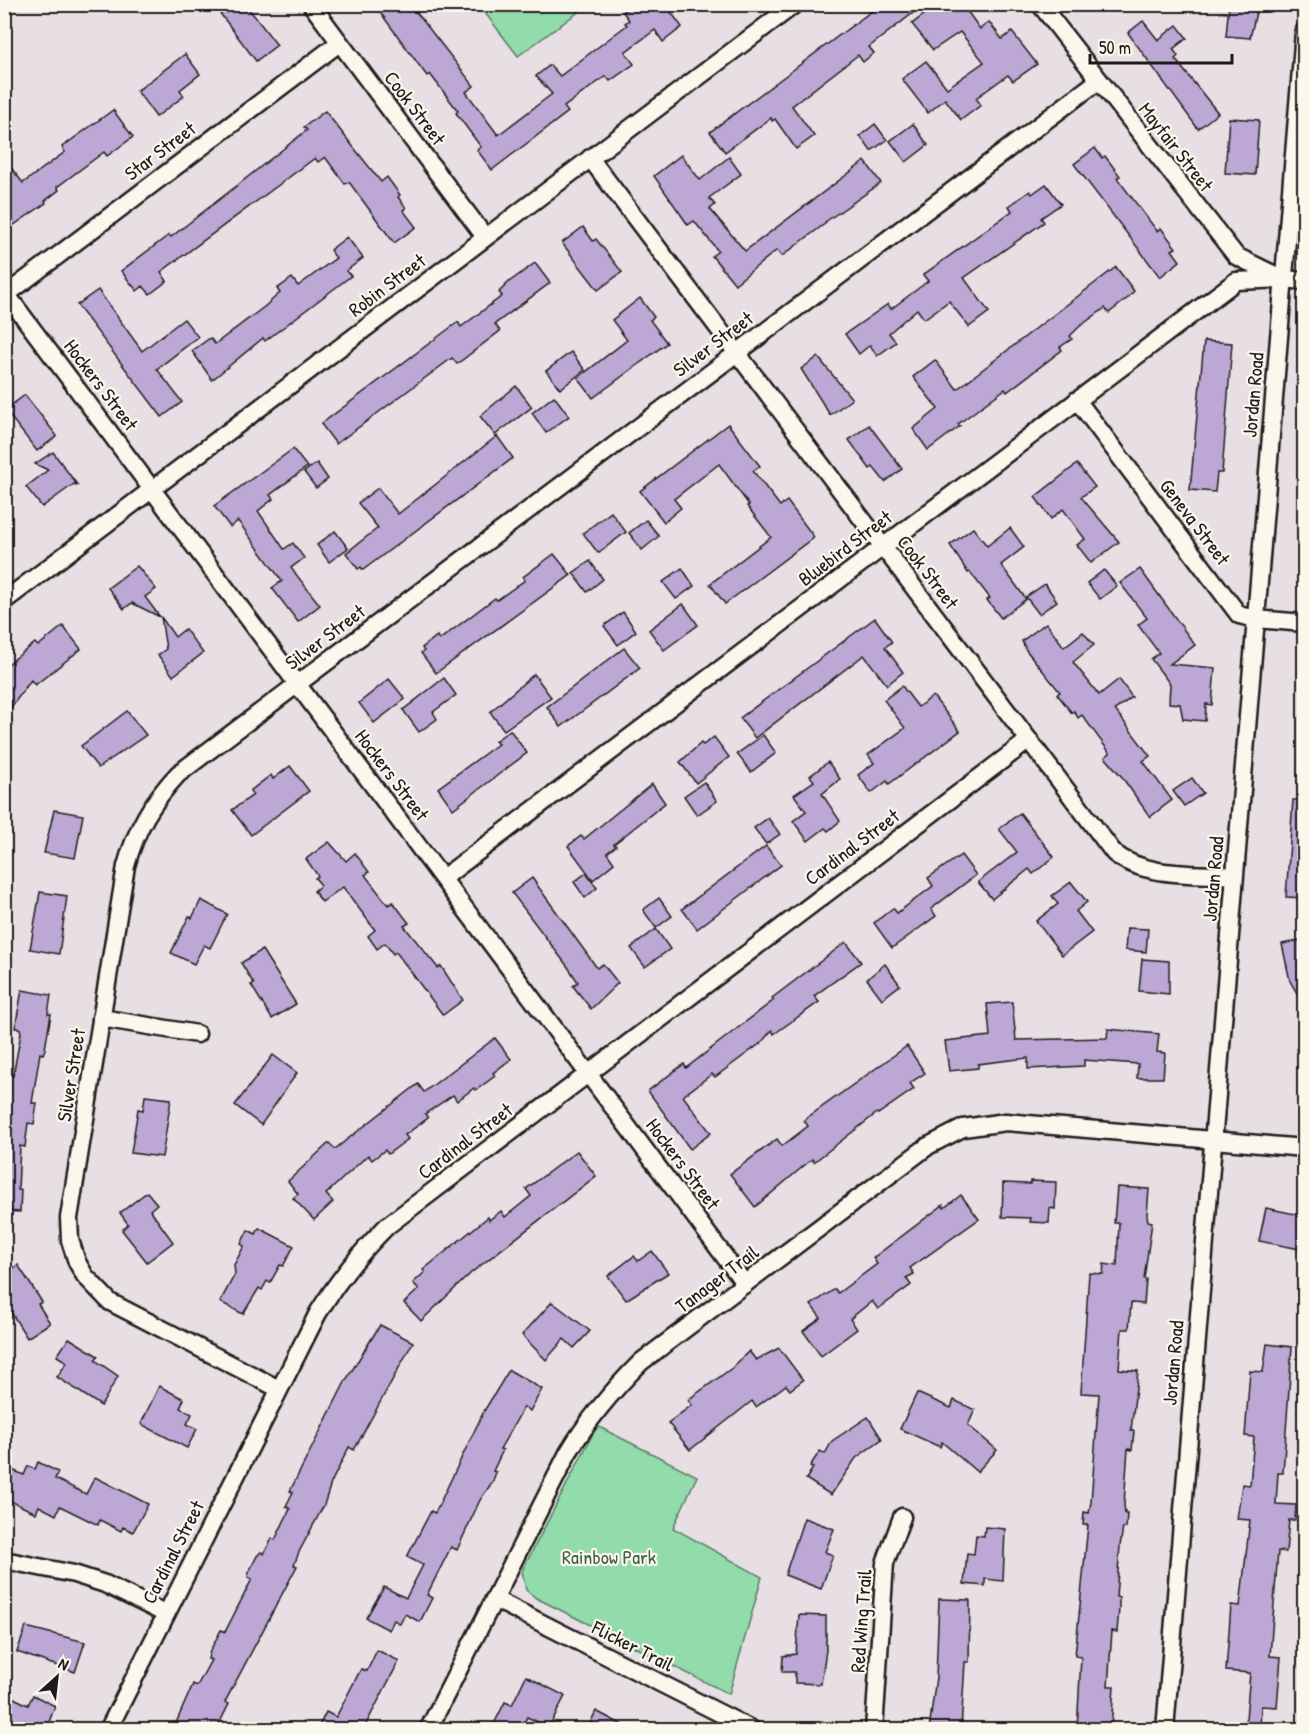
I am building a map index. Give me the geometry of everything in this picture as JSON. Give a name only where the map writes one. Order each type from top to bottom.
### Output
[{"type":"street","name":"Cook Street","points":[[311,4],[485,237]]},
{"type":"street","name":"Robin Street","points":[[4,601],[795,4]]},
{"type":"street","name":"Mayfair Street","points":[[1040,4],[1236,256],[1283,279],[1305,281]]},
{"type":"street","name":"Jordan Road","points":[[1165,1730],[1305,32]]},
{"type":"street","name":"Star Street","points":[[6,292],[339,43]]},
{"type":"street","name":"Silver Street","points":[[279,1389],[116,1306],[99,1293],[77,1262],[70,1240],[69,1218],[126,866],[134,840],[146,814],[178,774],[1098,81]]},
{"type":"street","name":"Cook Street","points":[[590,158],[1114,853],[1126,862],[1155,870],[1234,876]]},
{"type":"street","name":"Bluebird Street","points":[[443,878],[1236,281],[1283,279]]},
{"type":"street","name":"Hockers Street","points":[[6,292],[745,1284]]},
{"type":"street","name":"Geneva Street","points":[[1077,400],[1239,615],[1256,619],[1305,623]]},
{"type":"street","name":"Cardinal Street","points":[[108,1730],[318,1313],[360,1252],[387,1226],[1029,740]]},
{"type":"street","points":[[101,1018],[197,1034]]},
{"type":"street","name":"Tanager Trail","points":[[428,1730],[568,1453],[599,1406],[641,1362],[928,1146],[963,1128],[1006,1122],[1213,1138],[1305,1148]]},
{"type":"street","name":"Red Wing Trail","points":[[873,1730],[885,1563],[902,1517]]},
{"type":"street","points":[[4,1560],[74,1574],[105,1584],[166,1614]]},
{"type":"street","name":"Flicker Trail","points":[[494,1599],[753,1730]]},
{"type":"green space","points":[[479,5],[588,5],[518,56]]},
{"type":"green space","name":"Rainbow Park","points":[[597,1426],[697,1476],[673,1528],[762,1577],[729,1694],[536,1598],[526,1590],[522,1571]]},
{"type":"building","points":[[213,4],[245,4],[277,45],[256,61]]},
{"type":"building","points":[[374,4],[410,4],[474,86],[466,92],[498,135],[552,94],[536,76],[550,65],[560,76],[627,25],[625,23],[629,20],[623,12],[632,4],[665,4],[682,27],[663,42],[655,30],[625,52],[634,64],[610,81],[606,76],[564,107],[568,112],[492,170],[477,150],[481,147],[456,113],[458,111],[430,74],[427,76]]},
{"type":"building","points":[[881,4],[907,4],[913,13],[869,47],[874,53],[863,62],[858,55],[792,106],[814,136],[796,149],[775,119],[772,121],[771,118],[725,152],[710,132]]},
{"type":"building","points":[[938,4],[962,4],[980,29],[989,22],[1002,39],[1012,32],[1037,64],[1013,81],[1008,75],[976,98],[981,105],[961,120],[945,99],[928,113],[902,79],[926,61],[947,88],[984,62],[960,32],[933,50],[912,24]]},
{"type":"building","points":[[1229,4],[1258,4],[1250,38],[1226,36]]},
{"type":"building","points":[[1143,21],[1158,40],[1177,25],[1187,38],[1173,49],[1178,56],[1175,59],[1218,113],[1198,129],[1128,33]]},
{"type":"building","points":[[185,54],[200,74],[180,90],[184,96],[156,117],[137,91]]},
{"type":"building","points":[[113,110],[133,137],[107,156],[104,152],[57,187],[59,190],[45,201],[46,203],[14,225],[4,212],[4,159],[23,183],[65,152],[62,147]]},
{"type":"building","points":[[325,111],[381,182],[387,177],[400,195],[398,197],[406,208],[403,210],[416,227],[394,243],[349,182],[345,184],[325,157],[318,162],[315,158],[161,272],[167,281],[150,294],[143,286],[137,291],[121,271],[169,235],[171,237],[239,184],[307,130],[304,127]]},
{"type":"building","points":[[1229,118],[1259,120],[1255,175],[1225,173]]},
{"type":"building","points":[[875,124],[887,140],[871,151],[860,136]]},
{"type":"building","points":[[913,124],[928,145],[906,162],[890,141]]},
{"type":"building","points":[[1095,148],[1102,158],[1105,156],[1120,176],[1117,178],[1157,231],[1161,228],[1176,248],[1172,250],[1180,261],[1160,277],[1074,164]]},
{"type":"building","points":[[681,155],[700,180],[729,157],[741,174],[709,198],[715,205],[710,209],[745,251],[865,161],[881,183],[825,222],[782,256],[777,250],[735,284],[712,256],[718,251],[694,221],[688,225],[654,176]]},
{"type":"building","points":[[1046,184],[1061,204],[1041,218],[1044,222],[964,278],[989,312],[969,327],[949,301],[924,319],[917,309],[889,333],[896,342],[877,356],[870,345],[859,354],[845,334],[888,304],[891,309],[928,281],[923,275],[1012,211],[1009,206],[1030,191],[1032,194]]},
{"type":"building","points":[[583,227],[593,241],[596,239],[622,272],[598,290],[562,243]]},
{"type":"building","points":[[347,237],[363,258],[346,271],[351,276],[265,341],[263,338],[212,380],[192,351],[210,338],[215,344],[264,307],[280,293],[277,289],[292,278],[298,286],[336,258],[330,250]]},
{"type":"building","points":[[535,263],[550,283],[495,324],[500,331],[457,364],[452,358],[336,444],[321,424],[458,322],[461,327],[502,296],[499,292],[509,282]]},
{"type":"building","points":[[1116,267],[1134,291],[1128,298],[1109,313],[1105,308],[1079,327],[1070,336],[1072,339],[1060,347],[1062,350],[1007,392],[1005,389],[958,424],[960,426],[928,450],[913,429],[938,409],[913,377],[935,360],[957,389]]},
{"type":"building","points":[[98,290],[142,351],[184,319],[198,337],[157,369],[182,402],[162,417],[77,305]]},
{"type":"building","points":[[640,298],[654,317],[650,320],[667,343],[593,398],[578,378],[627,340],[612,320]]},
{"type":"building","points":[[1204,341],[1232,343],[1222,473],[1217,473],[1215,492],[1190,490]]},
{"type":"building","points":[[571,352],[585,370],[560,389],[546,371]]},
{"type":"building","points":[[818,357],[852,399],[830,415],[801,369]]},
{"type":"building","points":[[516,386],[532,407],[495,435],[480,416]]},
{"type":"building","points":[[25,395],[57,436],[37,451],[5,410]]},
{"type":"building","points":[[554,396],[569,416],[546,433],[532,413]]},
{"type":"building","points":[[728,424],[760,466],[753,471],[780,506],[787,501],[814,537],[725,604],[710,584],[771,537],[719,464],[674,499],[681,508],[664,522],[640,491]]},
{"type":"building","points":[[869,425],[902,469],[885,482],[873,467],[870,469],[849,440]]},
{"type":"building","points":[[497,436],[513,458],[363,570],[361,567],[358,569],[346,553],[378,528],[358,503],[378,488],[398,514]]},
{"type":"building","points":[[293,449],[307,467],[270,495],[273,499],[258,511],[284,549],[293,543],[304,558],[291,568],[320,605],[298,622],[272,588],[282,581],[238,521],[230,527],[214,506]]},
{"type":"building","points":[[53,452],[78,486],[74,484],[42,507],[26,487],[48,470],[35,464]]},
{"type":"building","points":[[317,463],[328,479],[316,488],[304,472]]},
{"type":"building","points":[[1077,464],[1095,487],[1081,497],[1119,542],[1091,563],[1077,545],[1085,539],[1063,509],[1051,519],[1035,497]]},
{"type":"building","points":[[611,512],[626,532],[598,553],[583,533]]},
{"type":"building","points":[[646,520],[659,536],[642,550],[629,533]]},
{"type":"building","points":[[973,528],[987,546],[1010,528],[1024,547],[1001,565],[1026,599],[1001,618],[987,600],[990,598],[970,572],[968,573],[950,545]]},
{"type":"building","points":[[335,531],[348,548],[329,562],[317,545]]},
{"type":"building","points":[[554,554],[571,575],[436,673],[421,653],[424,651],[422,648],[437,636],[439,640],[495,598],[497,600],[525,580],[523,577]]},
{"type":"building","points":[[590,561],[603,579],[587,592],[573,573]]},
{"type":"building","points":[[137,566],[156,589],[145,597],[160,617],[132,603],[124,609],[108,588]]},
{"type":"building","points":[[682,568],[694,586],[676,599],[663,582]]},
{"type":"building","points":[[1140,569],[1195,645],[1170,664],[1215,668],[1212,705],[1206,704],[1205,721],[1183,719],[1180,704],[1169,703],[1170,684],[1151,659],[1159,653],[1138,625],[1147,618],[1120,583]]},
{"type":"building","points":[[1104,570],[1117,586],[1100,599],[1087,583]]},
{"type":"building","points":[[1045,584],[1057,601],[1039,614],[1026,597]]},
{"type":"building","points":[[683,604],[698,625],[664,650],[649,630]]},
{"type":"building","points":[[623,612],[636,631],[618,645],[604,626]]},
{"type":"building","points":[[161,617],[175,637],[185,629],[203,653],[173,676],[158,655],[166,649]]},
{"type":"building","points":[[875,618],[892,642],[885,647],[903,672],[887,685],[864,655],[755,738],[740,718]]},
{"type":"building","points":[[1046,623],[1064,647],[1083,632],[1094,645],[1073,662],[1099,695],[1119,679],[1132,697],[1115,710],[1150,756],[1143,761],[1172,800],[1150,817],[1105,757],[1110,753],[1082,715],[1078,718],[1074,711],[1072,713],[1057,694],[1060,692],[1026,650],[1022,641]]},
{"type":"building","points":[[63,626],[81,649],[35,685],[31,680],[4,717],[4,667],[35,643],[38,646]]},
{"type":"building","points":[[624,648],[640,668],[561,727],[547,707]]},
{"type":"building","points":[[534,674],[551,697],[504,730],[490,712]]},
{"type":"building","points":[[444,678],[456,695],[433,712],[437,719],[419,732],[403,710]]},
{"type":"building","points":[[389,679],[405,699],[374,723],[359,703]]},
{"type":"building","points":[[902,686],[918,707],[933,696],[960,731],[889,784],[887,781],[871,793],[858,775],[874,763],[868,755],[905,728],[884,700]]},
{"type":"building","points":[[127,711],[146,735],[98,768],[81,746]]},
{"type":"building","points":[[510,730],[527,753],[453,809],[438,788],[498,744],[495,741]]},
{"type":"building","points":[[763,735],[776,753],[751,772],[737,754]]},
{"type":"building","points":[[714,737],[729,757],[696,783],[680,762],[701,743],[703,745]]},
{"type":"building","points":[[828,762],[840,779],[822,794],[840,821],[828,831],[825,828],[808,841],[793,821],[806,811],[794,795],[814,781],[810,776]]},
{"type":"building","points":[[290,766],[309,791],[251,835],[232,810],[253,795],[250,791],[271,775],[273,779]]},
{"type":"building","points":[[1192,778],[1203,793],[1184,806],[1173,791]]},
{"type":"building","points":[[704,782],[717,801],[697,815],[684,796]]},
{"type":"building","points":[[652,784],[665,803],[614,844],[616,846],[607,853],[614,863],[593,880],[568,846],[581,836],[584,839]]},
{"type":"building","points":[[1293,800],[1305,800],[1305,898],[1286,897]]},
{"type":"building","points":[[54,810],[83,815],[75,858],[44,853]]},
{"type":"building","points":[[1020,813],[1054,857],[1033,874],[1029,869],[992,899],[978,882],[1017,852],[999,829]]},
{"type":"building","points":[[768,818],[780,834],[766,844],[754,828]]},
{"type":"building","points":[[329,842],[346,861],[355,853],[369,872],[365,875],[388,905],[393,902],[409,923],[404,926],[438,968],[441,966],[463,1000],[443,1015],[396,952],[393,954],[385,943],[377,949],[368,936],[375,930],[343,887],[322,902],[314,891],[321,885],[315,878],[318,876],[306,859]]},
{"type":"building","points":[[766,846],[781,865],[697,929],[682,909]]},
{"type":"building","points":[[961,855],[976,875],[931,909],[936,916],[892,948],[874,923],[893,908],[897,913],[933,886],[928,878]]},
{"type":"building","points":[[586,873],[597,888],[585,898],[574,882]]},
{"type":"building","points":[[532,878],[597,968],[603,964],[618,983],[591,1009],[573,986],[578,982],[568,967],[512,893]]},
{"type":"building","points":[[1071,882],[1087,902],[1076,911],[1092,932],[1062,955],[1036,921],[1058,904],[1052,896]]},
{"type":"building","points":[[40,892],[67,896],[59,954],[30,949]]},
{"type":"building","points":[[659,898],[672,916],[656,928],[643,910]]},
{"type":"building","points":[[201,900],[227,914],[210,948],[204,945],[194,964],[171,953],[189,916],[192,918]]},
{"type":"building","points":[[1127,928],[1148,929],[1146,952],[1125,950]]},
{"type":"building","points":[[656,929],[670,949],[645,967],[631,948]]},
{"type":"building","points":[[1305,939],[1305,1007],[1290,981],[1282,944]]},
{"type":"building","points":[[846,942],[861,962],[814,996],[819,1002],[774,1034],[772,1030],[761,1043],[715,1077],[712,1074],[683,1096],[711,1133],[690,1149],[648,1091],[684,1064],[686,1068]]},
{"type":"building","points":[[262,950],[296,1004],[272,1019],[251,985],[254,984],[241,963]]},
{"type":"building","points":[[1142,959],[1169,961],[1169,994],[1139,991]]},
{"type":"building","points":[[885,964],[900,985],[882,999],[867,979]]},
{"type":"building","points":[[22,990],[51,995],[48,1014],[51,1014],[45,1049],[43,1054],[40,1053],[32,1103],[37,1103],[34,1124],[28,1123],[25,1147],[20,1146],[18,1190],[21,1190],[20,1212],[4,1211],[4,1094],[8,1075],[13,1076],[21,1033],[20,1028],[15,1028]]},
{"type":"building","points":[[1012,1002],[1016,1040],[1107,1038],[1108,1029],[1159,1034],[1157,1052],[1165,1053],[1163,1078],[1137,1078],[1138,1064],[1084,1060],[1084,1066],[1028,1069],[1028,1058],[978,1064],[978,1068],[949,1071],[945,1041],[990,1036],[987,1004]]},
{"type":"building","points":[[495,1038],[511,1059],[493,1073],[495,1076],[457,1101],[453,1095],[425,1114],[428,1118],[405,1135],[408,1139],[388,1154],[385,1150],[372,1160],[368,1155],[326,1194],[333,1202],[314,1220],[293,1198],[298,1194],[288,1181],[329,1143],[335,1149],[418,1084],[424,1092]]},
{"type":"building","points":[[907,1046],[925,1073],[910,1083],[914,1089],[877,1113],[814,1162],[812,1159],[755,1207],[730,1174],[777,1139],[782,1146],[808,1126],[804,1120]]},
{"type":"building","points":[[273,1055],[297,1073],[261,1125],[235,1105]]},
{"type":"building","points":[[145,1096],[171,1099],[162,1157],[131,1153],[138,1109],[143,1110]]},
{"type":"building","points":[[577,1151],[596,1176],[471,1273],[421,1321],[404,1303],[419,1289],[413,1283],[425,1272],[423,1270],[488,1217],[489,1220],[501,1211],[505,1217],[531,1196],[526,1189]]},
{"type":"building","points":[[1030,1181],[1056,1182],[1055,1209],[1050,1208],[1049,1223],[1030,1222],[1031,1218],[1002,1217],[1003,1183],[1030,1184]]},
{"type":"building","points":[[1117,1187],[1149,1189],[1147,1215],[1148,1221],[1152,1222],[1144,1279],[1146,1279],[1144,1304],[1131,1303],[1129,1329],[1122,1329],[1119,1369],[1138,1371],[1131,1431],[1134,1431],[1132,1450],[1128,1449],[1124,1504],[1125,1514],[1127,1514],[1126,1528],[1123,1528],[1120,1546],[1116,1597],[1119,1597],[1117,1632],[1112,1631],[1108,1686],[1114,1686],[1111,1730],[1077,1730],[1081,1657],[1075,1656],[1088,1525],[1083,1525],[1084,1512],[1089,1513],[1091,1502],[1099,1394],[1081,1393],[1089,1273],[1103,1274],[1104,1264],[1117,1266],[1119,1223],[1114,1223]]},
{"type":"building","points":[[147,1192],[157,1204],[150,1210],[173,1242],[147,1262],[122,1230],[128,1224],[120,1213]]},
{"type":"building","points":[[961,1195],[979,1219],[910,1268],[914,1274],[906,1278],[911,1285],[878,1309],[872,1301],[850,1319],[857,1329],[821,1356],[803,1331],[821,1318],[811,1305],[835,1289],[838,1293],[877,1264],[873,1258],[943,1205],[944,1208]]},
{"type":"building","points":[[1266,1208],[1305,1216],[1305,1250],[1259,1241]]},
{"type":"building","points":[[259,1228],[294,1246],[283,1266],[280,1265],[270,1283],[267,1281],[262,1290],[259,1288],[243,1314],[220,1302],[235,1274],[234,1265],[244,1246],[241,1244],[248,1230],[256,1234]]},
{"type":"building","points":[[652,1251],[668,1273],[626,1300],[608,1276],[634,1256],[638,1261]]},
{"type":"building","points":[[18,1265],[42,1302],[38,1304],[50,1323],[27,1338],[4,1301],[4,1274]]},
{"type":"building","points":[[552,1302],[590,1331],[574,1348],[564,1339],[546,1360],[522,1335]]},
{"type":"building","points":[[380,1325],[413,1342],[354,1450],[349,1447],[331,1483],[324,1505],[299,1552],[294,1565],[297,1566],[225,1702],[229,1704],[216,1730],[173,1730],[193,1684],[197,1686],[211,1660],[208,1659],[210,1651],[221,1630],[225,1632],[252,1579],[248,1577],[249,1572],[257,1556],[261,1552],[264,1554],[272,1538],[275,1540],[290,1509],[286,1506],[293,1492],[290,1491],[346,1380]]},
{"type":"building","points":[[69,1338],[98,1356],[95,1360],[118,1376],[101,1406],[57,1377],[67,1362],[57,1356]]},
{"type":"building","points":[[1267,1344],[1292,1347],[1283,1473],[1278,1473],[1276,1504],[1296,1505],[1295,1520],[1289,1520],[1286,1552],[1278,1551],[1270,1656],[1281,1657],[1277,1707],[1261,1706],[1260,1730],[1245,1730],[1250,1673],[1226,1671],[1231,1605],[1240,1606],[1250,1520],[1237,1519],[1242,1484],[1250,1485],[1254,1437],[1245,1436],[1250,1371],[1263,1372]]},
{"type":"building","points":[[779,1348],[803,1380],[790,1390],[786,1385],[756,1407],[752,1401],[690,1450],[668,1423],[692,1405],[688,1400],[732,1368],[749,1351],[756,1360]]},
{"type":"building","points":[[509,1370],[542,1389],[530,1411],[524,1407],[500,1449],[503,1450],[493,1471],[496,1472],[493,1481],[480,1500],[457,1550],[451,1547],[427,1595],[432,1598],[420,1622],[405,1614],[400,1624],[394,1620],[389,1630],[366,1618],[384,1587],[406,1598],[423,1565],[407,1557],[431,1511],[435,1513],[484,1411]]},
{"type":"building","points":[[159,1386],[184,1399],[180,1408],[192,1414],[187,1424],[197,1429],[187,1448],[141,1424]]},
{"type":"building","points":[[917,1393],[951,1408],[954,1400],[975,1410],[968,1425],[997,1450],[977,1472],[942,1442],[940,1447],[900,1429]]},
{"type":"building","points":[[868,1417],[882,1439],[856,1458],[831,1495],[806,1479],[813,1468],[810,1466],[820,1451],[825,1454],[832,1441]]},
{"type":"building","points":[[38,1462],[58,1472],[55,1479],[86,1494],[95,1477],[148,1504],[133,1532],[123,1527],[121,1531],[100,1520],[98,1525],[60,1506],[56,1515],[39,1506],[36,1513],[4,1498],[4,1485],[12,1470],[24,1475],[28,1466],[35,1469]]},
{"type":"building","points":[[804,1518],[834,1529],[825,1552],[833,1555],[821,1589],[785,1575]]},
{"type":"building","points":[[985,1527],[1005,1529],[1003,1581],[985,1579],[985,1586],[964,1584],[967,1553],[974,1554],[976,1535],[984,1536]]},
{"type":"building","points":[[939,1599],[970,1600],[969,1662],[965,1662],[961,1730],[929,1730],[936,1677]]},
{"type":"building","points":[[799,1615],[826,1616],[826,1650],[821,1684],[795,1683],[795,1672],[782,1672],[783,1656],[796,1654]]},
{"type":"building","points":[[26,1627],[85,1642],[75,1672],[17,1652]]},
{"type":"building","points":[[377,1650],[399,1661],[363,1730],[317,1730],[326,1712],[336,1717],[361,1669],[367,1671]]},
{"type":"building","points":[[526,1676],[565,1696],[549,1727],[527,1717],[520,1730],[491,1730],[505,1702],[512,1705]]},
{"type":"building","points":[[33,1695],[55,1706],[46,1730],[4,1730],[4,1711],[12,1697],[28,1705]]},
{"type":"building","points":[[596,1711],[632,1730],[587,1730]]}]
